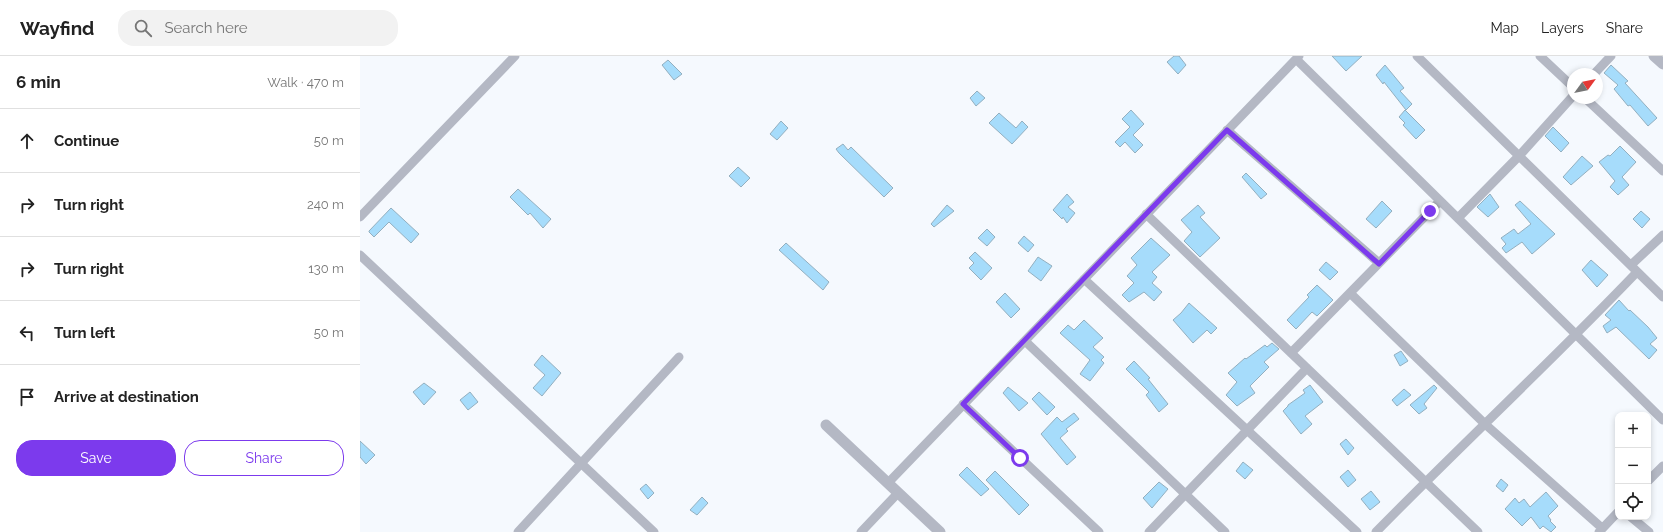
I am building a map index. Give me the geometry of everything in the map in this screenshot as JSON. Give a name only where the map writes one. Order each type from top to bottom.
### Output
[{"type":"street","points":[[360,218],[515,56]]},
{"type":"street","points":[[1417,56],[1663,297]]},
{"type":"street","points":[[1540,56],[1567,81]]},
{"type":"street","points":[[1600,68],[1611,56]]},
{"type":"street","points":[[1654,56],[1663,64]]},
{"type":"street","points":[[888,483],[1297,57],[1663,420]]},
{"type":"street","points":[[1458,218],[1519,156],[1567,103]]},
{"type":"street","points":[[1590,104],[1663,171]]},
{"type":"street","points":[[1227,130],[1379,264]]},
{"type":"street","points":[[1291,353],[1440,200]]},
{"type":"street","points":[[1146,214],[1478,532]]},
{"type":"street","points":[[1376,532],[1425,482],[1577,335],[1663,235]]},
{"type":"street","points":[[360,255],[654,532]]},
{"type":"street","points":[[1084,279],[1357,532]]},
{"type":"street","points":[[1350,293],[1485,424],[1600,530],[1615,515]]},
{"type":"street","points":[[1025,341],[1226,532]]},
{"type":"street","points":[[518,532],[679,357]]},
{"type":"street","points":[[1149,532],[1307,368]]},
{"type":"street","points":[[963,404],[1099,532]]},
{"type":"street","points":[[826,424],[940,532]]},
{"type":"street","points":[[1651,478],[1663,466]]},
{"type":"street","points":[[861,532],[898,493]]},
{"type":"street","points":[[1635,520],[1649,532]]},
{"type":"building","points":[[1174,56],[1179,56],[1186,65],[1178,74],[1167,62]]},
{"type":"building","points":[[1332,56],[1362,56],[1346,71]]},
{"type":"building","points":[[668,60],[682,74],[674,80],[662,65]]},
{"type":"building","points":[[1385,65],[1404,88],[1400,91],[1412,104],[1406,110],[1384,82],[1383,84],[1376,75]]},
{"type":"building","points":[[1611,65],[1628,81],[1625,83],[1657,118],[1648,126],[1614,89],[1618,85],[1604,73]]},
{"type":"building","points":[[977,91],[985,98],[976,106],[970,98]]},
{"type":"building","points":[[1131,110],[1144,124],[1133,135],[1143,145],[1135,153],[1125,142],[1120,147],[1115,142],[1130,127],[1122,119]]},
{"type":"building","points":[[1405,110],[1425,130],[1416,139],[1403,125],[1405,123],[1399,117]]},
{"type":"building","points":[[999,113],[1016,128],[1022,121],[1028,127],[1012,144],[989,123]]},
{"type":"building","points":[[781,121],[788,128],[777,140],[770,134]]},
{"type":"building","points":[[1553,127],[1569,143],[1561,152],[1545,136]]},
{"type":"building","points":[[843,144],[848,150],[851,147],[893,188],[884,197],[839,153],[836,149]]},
{"type":"building","points":[[1620,146],[1636,162],[1622,177],[1629,185],[1618,195],[1610,187],[1615,181],[1599,162],[1608,155],[1610,156]]},
{"type":"building","points":[[1582,156],[1593,166],[1571,185],[1563,177]]},
{"type":"building","points":[[738,167],[750,178],[741,187],[729,176]]},
{"type":"building","points":[[1246,173],[1267,194],[1261,199],[1242,177]]},
{"type":"building","points":[[518,189],[551,219],[543,228],[530,213],[528,215],[510,197]]},
{"type":"building","points":[[1067,194],[1074,202],[1068,207],[1075,213],[1067,223],[1063,217],[1062,219],[1053,210]]},
{"type":"building","points":[[1490,194],[1499,207],[1488,217],[1477,207]]},
{"type":"building","points":[[1382,201],[1392,211],[1376,228],[1366,219]]},
{"type":"building","points":[[1520,201],[1555,234],[1532,254],[1522,242],[1506,253],[1502,248],[1506,244],[1501,238],[1514,229],[1518,234],[1531,224],[1515,205]]},
{"type":"building","points":[[947,205],[954,211],[934,227],[931,224]]},
{"type":"building","points":[[1198,205],[1205,213],[1200,217],[1220,238],[1200,257],[1184,241],[1192,232],[1181,220]]},
{"type":"building","points":[[391,208],[419,234],[411,243],[389,222],[374,237],[369,232]]},
{"type":"building","points":[[1641,211],[1650,219],[1642,228],[1633,219]]},
{"type":"building","points":[[987,229],[995,237],[987,246],[978,238]]},
{"type":"building","points":[[1024,236],[1034,245],[1028,252],[1018,243]]},
{"type":"building","points":[[1151,238],[1170,255],[1152,272],[1157,277],[1152,283],[1162,292],[1154,301],[1144,292],[1129,302],[1122,295],[1134,283],[1127,276],[1137,265],[1131,258]]},
{"type":"building","points":[[786,243],[829,282],[823,290],[779,250]]},
{"type":"building","points":[[975,252],[992,268],[981,280],[969,268],[974,263],[969,258]]},
{"type":"building","points":[[1038,257],[1052,266],[1041,281],[1028,271]]},
{"type":"building","points":[[1591,260],[1608,275],[1597,287],[1582,270]]},
{"type":"building","points":[[1326,262],[1338,272],[1330,280],[1319,270]]},
{"type":"building","points":[[1317,285],[1333,300],[1317,316],[1312,312],[1296,329],[1287,320],[1309,297],[1307,295]]},
{"type":"building","points":[[1005,293],[1020,309],[1011,318],[996,302]]},
{"type":"building","points":[[1619,300],[1629,311],[1630,310],[1648,327],[1657,338],[1650,344],[1657,350],[1649,359],[1616,327],[1607,333],[1603,326],[1611,320],[1605,315]]},
{"type":"building","points":[[1189,303],[1217,328],[1211,334],[1207,330],[1193,343],[1173,320]]},
{"type":"building","points":[[1084,320],[1103,338],[1093,347],[1104,357],[1101,360],[1104,363],[1090,381],[1080,374],[1090,360],[1060,333],[1068,325],[1074,330]]},
{"type":"building","points":[[1272,343],[1279,349],[1264,362],[1269,367],[1250,386],[1255,393],[1237,406],[1226,395],[1237,382],[1228,373],[1245,358],[1246,359],[1265,345],[1267,347]]},
{"type":"building","points":[[1401,351],[1408,361],[1400,366],[1394,355]]},
{"type":"building","points":[[542,355],[561,373],[542,396],[533,388],[545,375],[534,365]]},
{"type":"building","points":[[1134,361],[1150,378],[1148,379],[1168,404],[1159,412],[1146,395],[1149,392],[1126,369]]},
{"type":"building","points":[[424,383],[436,392],[424,405],[413,392]]},
{"type":"building","points":[[1310,385],[1323,402],[1305,416],[1312,424],[1301,434],[1283,411],[1288,405],[1305,393],[1303,390]]},
{"type":"building","points":[[1434,385],[1437,388],[1424,404],[1427,408],[1419,414],[1410,405]]},
{"type":"building","points":[[1008,387],[1028,403],[1019,411],[1003,393]]},
{"type":"building","points":[[1404,389],[1411,395],[1397,406],[1392,400]]},
{"type":"building","points":[[470,392],[478,402],[468,410],[460,400]]},
{"type":"building","points":[[1039,392],[1055,407],[1047,415],[1032,399]]},
{"type":"building","points":[[1074,413],[1079,419],[1066,429],[1068,431],[1060,438],[1076,457],[1067,465],[1041,434],[1057,417],[1062,422]]},
{"type":"building","points":[[1346,439],[1354,448],[1348,455],[1340,444]]},
{"type":"building","points":[[360,441],[375,455],[366,464],[360,457]]},
{"type":"building","points":[[1243,462],[1253,470],[1245,479],[1236,471]]},
{"type":"building","points":[[967,467],[989,489],[981,496],[959,475]]},
{"type":"building","points":[[1348,470],[1356,480],[1348,487],[1340,477]]},
{"type":"building","points":[[995,471],[1029,505],[1019,515],[986,480]]},
{"type":"building","points":[[1501,479],[1508,485],[1503,492],[1496,486]]},
{"type":"building","points":[[1159,482],[1168,489],[1152,508],[1143,498]]},
{"type":"building","points":[[646,484],[654,493],[648,499],[640,489]]},
{"type":"building","points":[[1371,491],[1380,502],[1370,510],[1361,499]]},
{"type":"building","points":[[1546,492],[1558,506],[1548,516],[1551,520],[1550,521],[1556,527],[1551,532],[1543,526],[1540,529],[1531,517],[1522,526],[1505,509],[1515,498],[1519,503],[1524,499],[1530,507]]},
{"type":"building","points":[[702,497],[708,503],[697,515],[690,510]]},
{"type":"route","points":[[1020,458],[963,404],[1227,130],[1379,264],[1430,211]]}]
